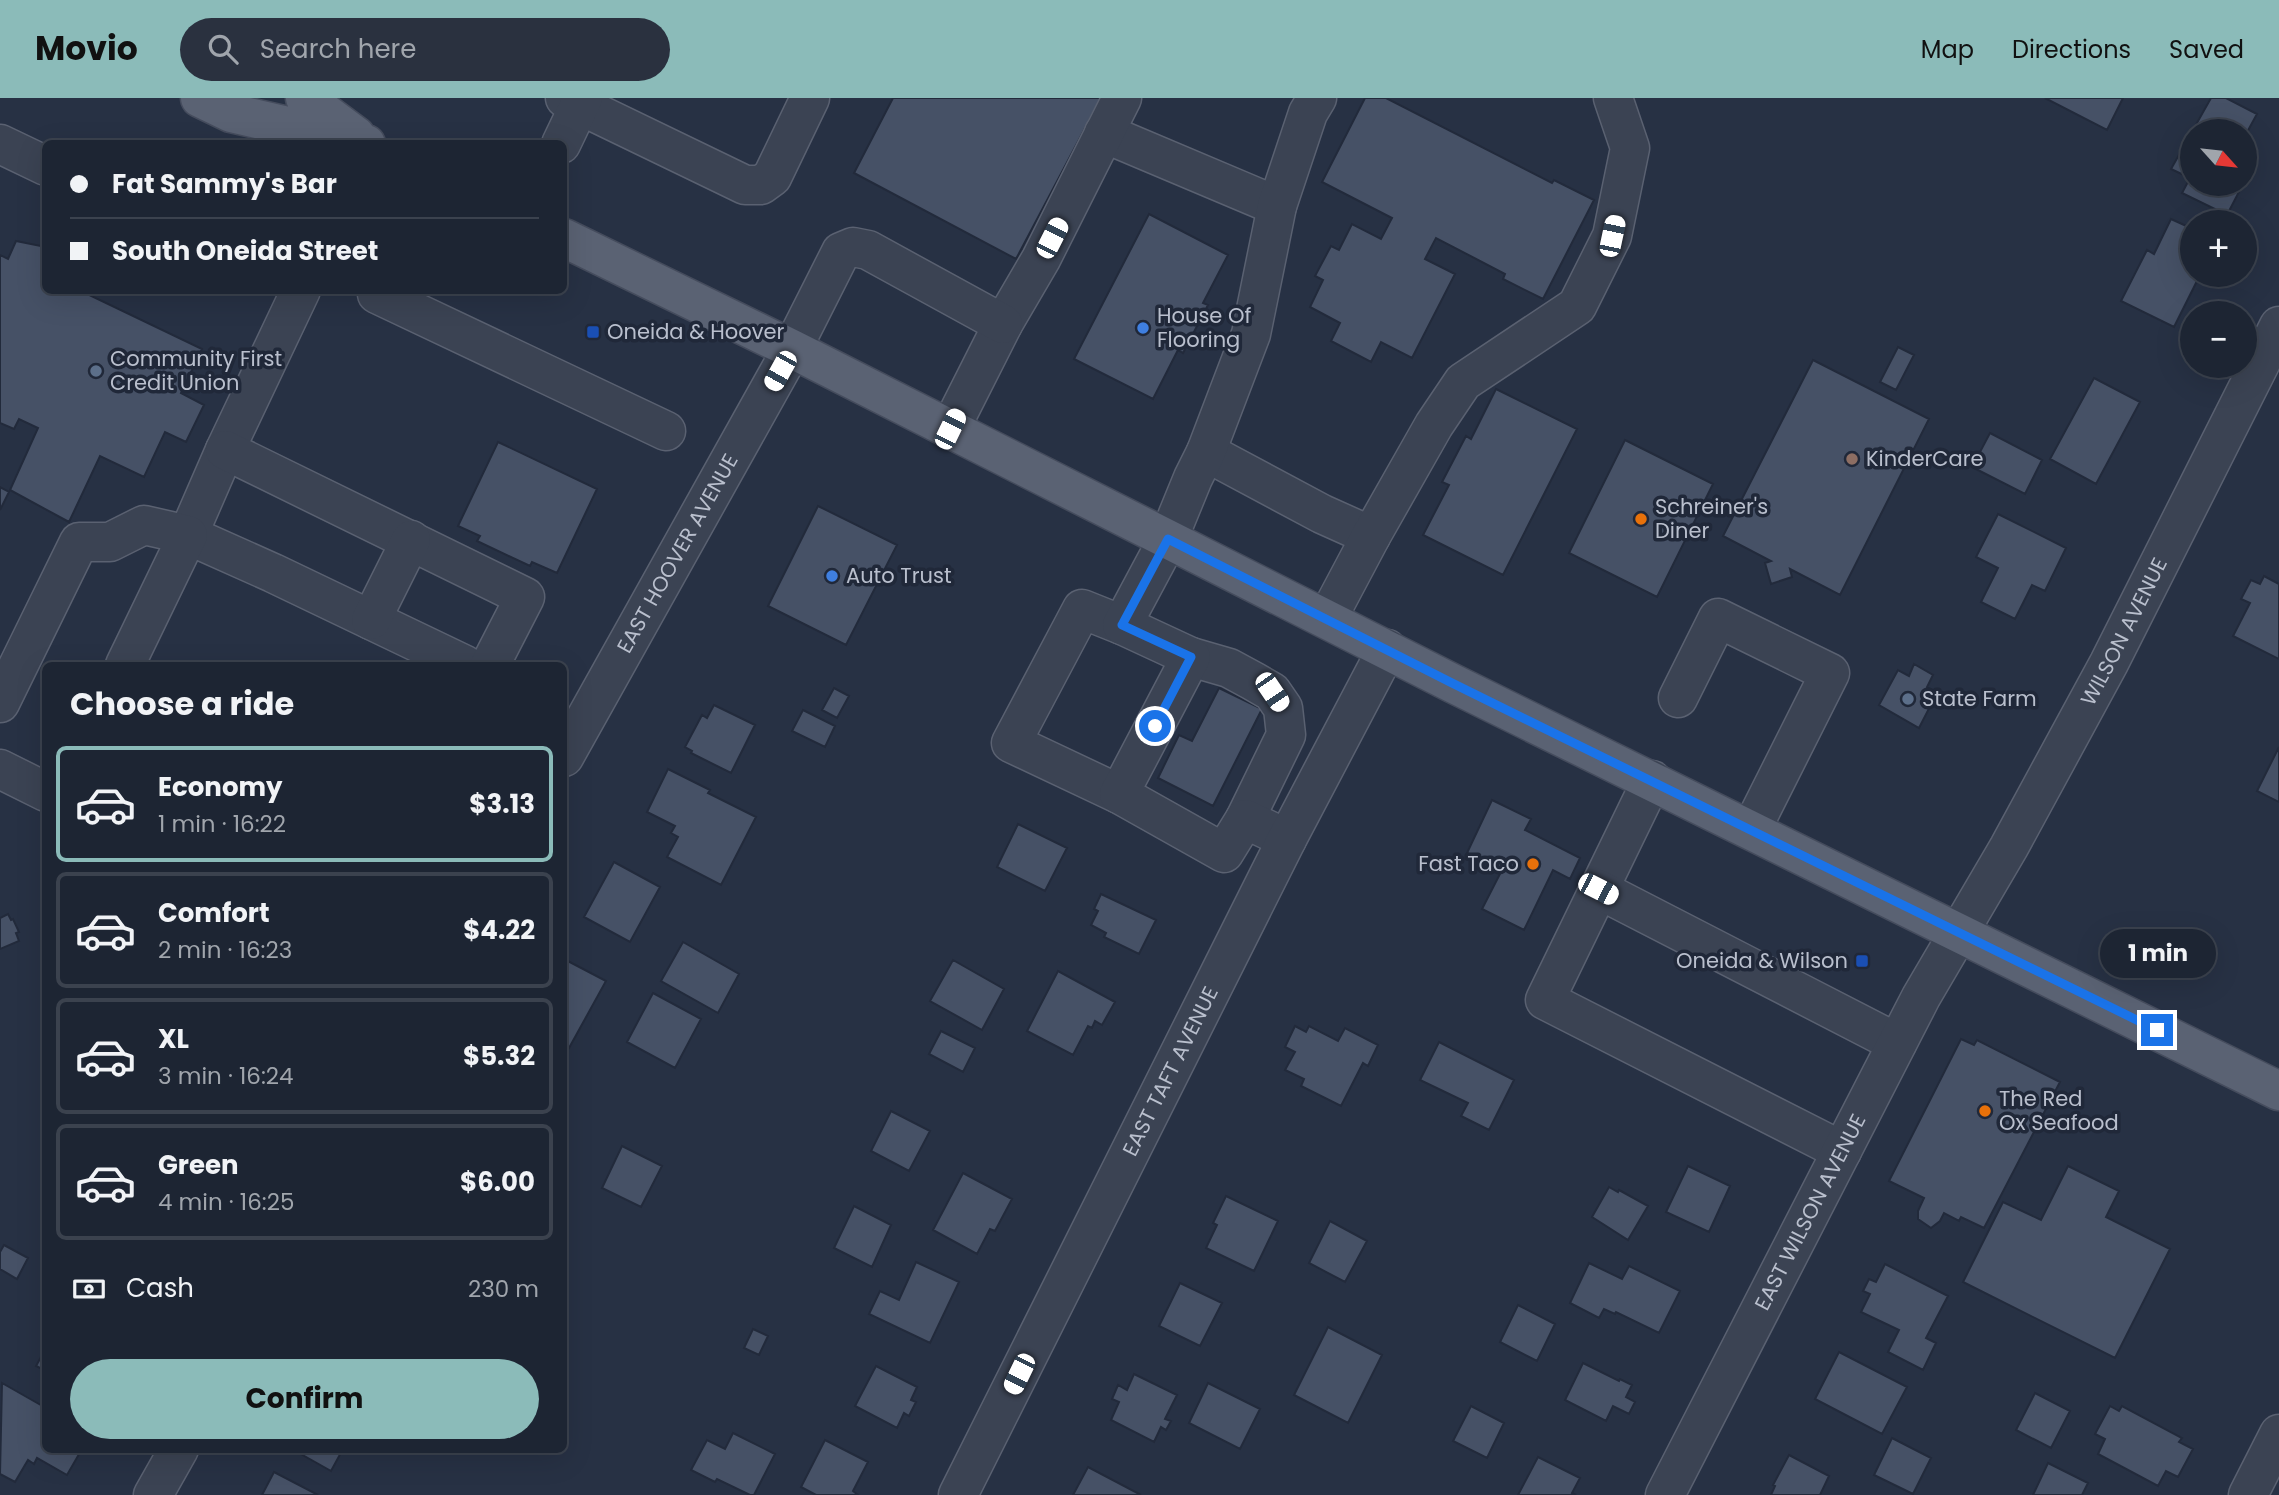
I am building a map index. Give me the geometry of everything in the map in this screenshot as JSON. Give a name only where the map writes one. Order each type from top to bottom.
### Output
[{"type":"main road","points":[[200,98],[231,113],[349,140]]},
{"type":"main road","points":[[305,98],[361,140]]},
{"type":"main road","points":[[567,239],[792,349],[1387,649],[2279,1091]]},
{"type":"street","points":[[562,140],[576,100],[745,185],[761,185],[772,177],[810,98]]},
{"type":"street","points":[[950,429],[1003,324],[1041,259],[1122,98]]},
{"type":"street","points":[[1122,625],[1168,539],[1206,452],[1251,334],[1277,206],[1308,114],[1317,98]]},
{"type":"street","points":[[1327,619],[1434,425],[1463,382],[1577,306],[1612,236],[1630,148],[1613,98]]},
{"type":"street","points":[[1104,133],[1277,206]]},
{"type":"street","points":[[0,144],[42,164]]},
{"type":"street","name":"EAST HOOVER AVENUE","points":[[567,744],[573,719],[792,349],[841,252],[853,247],[868,250],[1003,324]]},
{"type":"street","points":[[126,662],[299,294]]},
{"type":"street","points":[[377,294],[666,431]]},
{"type":"street","name":"WILSON AVENUE","points":[[1960,932],[2109,663],[2279,326]]},
{"type":"street","points":[[225,450],[525,597],[492,662]]},
{"type":"street","points":[[1206,452],[1322,514],[1371,536]]},
{"type":"street","points":[[0,703],[79,542],[110,542],[144,525],[188,535],[458,662]]},
{"type":"street","points":[[371,620],[411,540]]},
{"type":"street","points":[[1082,609],[1122,625],[1191,657],[1229,668],[1272,692],[1283,708],[1286,735],[1245,819],[1224,853],[1119,794],[1011,743],[1082,609]]},
{"type":"street","points":[[1678,698],[1718,618],[1830,673],[1751,830]]},
{"type":"street","name":"EAST TAFT AVENUE","points":[[958,1495],[1287,839],[1387,649]]},
{"type":"street","points":[[1119,794],[1191,657]]},
{"type":"street","points":[[0,769],[42,790]]},
{"type":"street","points":[[1652,780],[1545,1000],[1842,1151]]},
{"type":"street","points":[[1245,819],[1287,839]]},
{"type":"street","points":[[1598,889],[1897,1043]]},
{"type":"street","name":"EAST WILSON AVENUE","points":[[1665,1495],[1921,997],[1960,932]]},
{"type":"street","points":[[2248,1495],[2279,1434]]},
{"type":"street","points":[[153,1495],[177,1453]]},
{"type":"building","points":[[893,98],[1101,98],[1016,259],[854,173]]},
{"type":"building","points":[[1365,98],[1386,98],[1552,183],[1554,180],[1594,200],[1543,299],[1503,279],[1505,274],[1436,238],[1425,259],[1455,274],[1412,358],[1381,342],[1371,362],[1331,341],[1340,323],[1310,307],[1323,280],[1315,276],[1331,246],[1339,250],[1352,224],[1381,239],[1392,218],[1322,182]]},
{"type":"building","points":[[2045,98],[2123,98],[2107,130]]},
{"type":"building","points":[[2211,98],[2226,98],[2257,114],[2254,119],[2199,119]]},
{"type":"building","points":[[2180,153],[2180,173],[2171,169]]},
{"type":"building","points":[[2188,196],[2237,196],[2230,210],[2217,210]]},
{"type":"building","name":"House Of Flooring","points":[[1149,214],[1228,255],[1203,303],[1208,305],[1183,353],[1178,350],[1153,399],[1074,359]]},
{"type":"building","points":[[2171,219],[2180,223],[2180,287],[2194,287],[2187,301],[2180,301],[2180,315],[2174,327],[2121,301],[2147,250],[2154,254]]},
{"type":"building","name":"Community First Credit Union","points":[[16,241],[42,246],[42,294],[87,294],[202,349],[181,393],[204,405],[186,442],[165,432],[144,477],[100,456],[69,522],[10,490],[38,428],[19,419],[14,429],[0,423],[0,255],[8,259]]},
{"type":"building","points":[[1898,347],[1914,355],[1896,390],[1880,382]]},
{"type":"building","points":[[1813,360],[1929,419],[1840,595],[1790,569],[1792,577],[1771,584],[1765,563],[1771,561],[1723,536]]},
{"type":"building","points":[[2094,378],[2140,402],[2096,484],[2050,459]]},
{"type":"building","points":[[1496,389],[1577,429],[1503,575],[1423,535],[1449,485],[1442,482],[1466,436],[1471,439]]},
{"type":"building","points":[[1990,433],[2042,460],[2025,494],[1972,467]]},
{"type":"building","name":"Schreiner's Diner","points":[[1625,440],[1713,484],[1657,597],[1569,553]]},
{"type":"building","points":[[498,442],[597,489],[557,573],[532,562],[530,566],[477,541],[480,536],[458,526]]},
{"type":"building","points":[[0,487],[9,492],[0,510]]},
{"type":"building","name":"Auto Trust","points":[[818,506],[897,545],[846,645],[768,606]]},
{"type":"building","points":[[1998,514],[2066,548],[2045,591],[2032,585],[2015,619],[1981,602],[1998,568],[1976,557]]},
{"type":"building","points":[[2264,576],[2279,584],[2279,659],[2233,636],[2250,603],[2241,599],[2251,580],[2260,584]]},
{"type":"building","name":"State Farm","points":[[1914,664],[1933,675],[1927,687],[1937,693],[1919,728],[1879,705],[1898,670],[1909,676]]},
{"type":"building","points":[[834,688],[849,696],[837,718],[822,710]]},
{"type":"building","points":[[1219,688],[1262,709],[1213,806],[1158,778],[1179,735],[1192,741]]},
{"type":"building","points":[[714,705],[755,725],[731,773],[691,753],[692,751],[685,747],[702,715],[707,718]]},
{"type":"building","points":[[803,710],[835,726],[825,747],[792,731]]},
{"type":"building","points":[[2279,747],[2279,802],[2257,791]]},
{"type":"building","points":[[668,769],[756,817],[721,885],[667,857],[678,837],[671,833],[675,826],[647,812]]},
{"type":"building","name":"Fast Taco","points":[[1492,800],[1531,819],[1525,830],[1580,858],[1570,879],[1553,870],[1524,930],[1482,909],[1502,870],[1467,853]]},
{"type":"building","points":[[1018,824],[1067,848],[1045,891],[997,867]]},
{"type":"building","points":[[614,862],[660,887],[630,942],[584,917]]},
{"type":"building","points":[[1101,894],[1156,920],[1139,954],[1104,937],[1106,933],[1091,925],[1098,911],[1094,909]]},
{"type":"building","points":[[8,914],[19,932],[16,933],[19,941],[0,949],[0,918]]},
{"type":"building","points":[[683,942],[739,974],[718,1013],[661,981]]},
{"type":"building","points":[[953,960],[1004,989],[982,1030],[930,1001]]},
{"type":"building","points":[[567,961],[606,981],[569,1048],[567,1047]]},
{"type":"building","points":[[1058,971],[1115,1002],[1102,1025],[1095,1021],[1092,1028],[1088,1026],[1073,1055],[1027,1031]]},
{"type":"building","points":[[653,993],[701,1019],[675,1068],[627,1042]]},
{"type":"building","points":[[1295,1026],[1306,1032],[1309,1026],[1338,1041],[1345,1028],[1378,1045],[1368,1066],[1363,1063],[1341,1106],[1301,1086],[1304,1079],[1285,1070],[1295,1052],[1285,1047]]},
{"type":"building","points":[[941,1031],[975,1048],[963,1072],[929,1054]]},
{"type":"building","name":"The Red Ox Seafood","points":[[1961,1039],[1974,1045],[1977,1040],[2060,1082],[1984,1228],[1961,1217],[1959,1221],[1944,1213],[1940,1221],[1931,1228],[1918,1219],[1918,1211],[1924,1198],[1889,1181]]},
{"type":"building","points":[[1439,1042],[1514,1080],[1489,1130],[1461,1116],[1468,1103],[1420,1080]]},
{"type":"building","points":[[891,1111],[930,1131],[909,1171],[871,1151]]},
{"type":"building","points":[[622,1146],[662,1166],[641,1207],[602,1188]]},
{"type":"building","points":[[1688,1166],[1730,1186],[1709,1232],[1666,1212]]},
{"type":"building","points":[[2068,1166],[2119,1191],[2106,1217],[2170,1249],[2115,1358],[1963,1282],[2003,1202],[2041,1220]]},
{"type":"building","points":[[963,1173],[1012,1199],[995,1231],[990,1229],[977,1254],[933,1230]]},
{"type":"building","points":[[1609,1187],[1648,1206],[1628,1240],[1592,1217]]},
{"type":"building","points":[[1226,1196],[1278,1221],[1254,1271],[1206,1248],[1217,1225],[1213,1223]]},
{"type":"building","points":[[854,1206],[891,1225],[872,1267],[834,1248]]},
{"type":"building","points":[[1330,1221],[1367,1241],[1345,1282],[1309,1263]]},
{"type":"building","points":[[4,1245],[28,1258],[17,1279],[0,1269],[0,1252]]},
{"type":"building","points":[[916,1262],[959,1282],[930,1343],[869,1314],[880,1291],[899,1300]]},
{"type":"building","points":[[1589,1263],[1622,1279],[1629,1266],[1680,1291],[1659,1333],[1616,1312],[1615,1314],[1604,1309],[1599,1318],[1570,1303]]},
{"type":"building","points":[[1885,1264],[1948,1296],[1926,1338],[1936,1343],[1923,1370],[1888,1352],[1899,1330],[1861,1312],[1870,1294],[1863,1291],[1869,1279],[1876,1282]]},
{"type":"building","points":[[1180,1283],[1222,1303],[1200,1346],[1159,1326]]},
{"type":"building","points":[[1518,1305],[1555,1324],[1537,1361],[1500,1342]]},
{"type":"building","points":[[1328,1327],[1382,1355],[1348,1423],[1294,1395]]},
{"type":"building","points":[[753,1329],[768,1336],[759,1355],[744,1348]]},
{"type":"building","points":[[1839,1352],[1907,1387],[1882,1434],[1815,1399]]},
{"type":"building","points":[[42,1355],[42,1369],[36,1366]]},
{"type":"building","points":[[1583,1363],[1632,1385],[1626,1397],[1635,1402],[1629,1414],[1613,1406],[1606,1421],[1565,1400]]},
{"type":"building","points":[[876,1366],[917,1387],[911,1400],[916,1402],[909,1416],[904,1413],[897,1428],[855,1406]]},
{"type":"building","points":[[1134,1374],[1177,1395],[1165,1419],[1171,1421],[1166,1430],[1161,1427],[1154,1442],[1111,1420],[1119,1402],[1112,1399],[1118,1385],[1127,1390]]},
{"type":"building","points":[[2,1383],[42,1406],[42,1453],[80,1453],[67,1475],[37,1458],[34,1464],[28,1460],[15,1482],[0,1474]]},
{"type":"building","points":[[1208,1383],[1260,1409],[1240,1449],[1189,1423]]},
{"type":"building","points":[[2035,1393],[2070,1411],[2051,1448],[2016,1430]]},
{"type":"building","points":[[1471,1406],[1504,1423],[1487,1458],[1453,1441]]},
{"type":"building","points":[[2110,1406],[2119,1411],[2122,1406],[2182,1438],[2179,1442],[2193,1449],[2178,1477],[2166,1471],[2158,1486],[2098,1454],[2105,1439],[2095,1434]]},
{"type":"building","points":[[733,1433],[775,1454],[754,1495],[717,1479],[715,1482],[691,1470],[707,1440],[725,1449]]},
{"type":"building","points":[[1892,1438],[1931,1458],[1913,1494],[1874,1475]]},
{"type":"building","points":[[825,1440],[868,1462],[853,1491],[858,1495],[816,1495],[801,1487]]},
{"type":"building","points":[[299,1453],[341,1453],[331,1471]]},
{"type":"building","points":[[1789,1455],[1829,1476],[1820,1495],[1771,1495],[1775,1486],[1773,1485]]},
{"type":"building","points":[[1538,1457],[1580,1478],[1572,1493],[1576,1495],[1518,1495]]},
{"type":"building","points":[[2048,1463],[2088,1483],[2082,1495],[2033,1495]]},
{"type":"building","points":[[1088,1467],[1141,1495],[1073,1495]]},
{"type":"building","points":[[274,1472],[318,1495],[262,1495]]},
{"type":"place","name":"House Of Flooring","points":[[1143,328]]},
{"type":"place","name":"Oneida & Hoover","points":[[593,332]]},
{"type":"place","name":"Community First Credit Union","points":[[96,371]]},
{"type":"place","name":"KinderCare","points":[[1852,459]]},
{"type":"place","name":"Schreiner's Diner","points":[[1641,519]]},
{"type":"place","name":"Auto Trust","points":[[832,576]]},
{"type":"place","name":"State Farm","points":[[1908,699]]},
{"type":"place","name":"Fast Taco","points":[[1533,864]]},
{"type":"place","name":"Oneida & Wilson","points":[[1862,961]]},
{"type":"place","name":"The Red Ox Seafood","points":[[1985,1111]]},
{"type":"route","points":[[1155,726],[1191,657],[1122,625],[1168,539],[1452,683],[2157,1030]]}]
